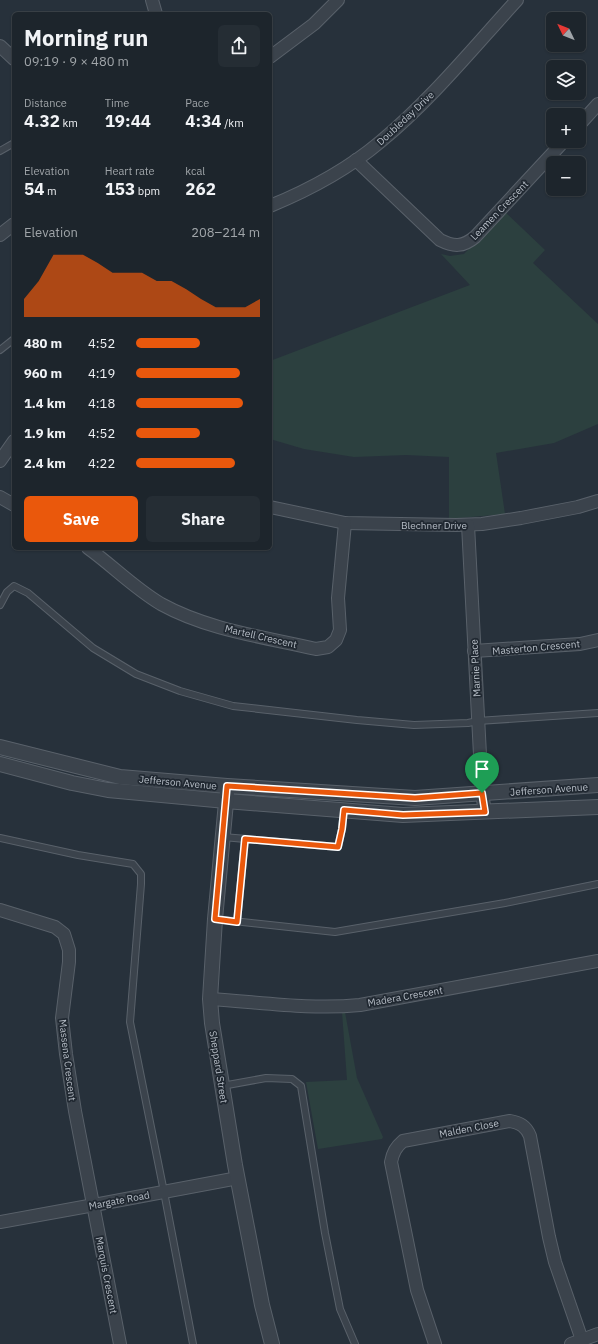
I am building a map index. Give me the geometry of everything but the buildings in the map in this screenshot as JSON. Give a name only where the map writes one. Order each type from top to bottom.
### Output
[{"type":"street","points":[[152,0],[155,12]]},
{"type":"street","points":[[272,56],[314,24],[338,0]]},
{"type":"street","name":"Doubleday Drive","points":[[272,205],[317,183],[356,160],[380,143],[421,104],[518,0]]},
{"type":"street","points":[[0,46],[12,57]]},
{"type":"street","points":[[586,117],[598,104]]},
{"type":"street","name":"Leamen Crescent","points":[[356,160],[440,240],[451,245],[459,245],[468,243],[475,237],[558,148]]},
{"type":"street","points":[[0,235],[12,226]]},
{"type":"street","points":[[0,461],[12,444]]},
{"type":"street","points":[[0,497],[12,503]]},
{"type":"street","name":"Blechner Drive","points":[[272,507],[345,523],[468,525],[521,518],[578,507],[598,501]]},
{"type":"street","name":"Martell Crescent","points":[[91,550],[147,595],[162,604],[218,627],[316,649],[328,647],[336,640],[340,630],[338,598],[345,523]]},
{"type":"street","name":"Marnie Place","points":[[468,525],[482,793],[485,812]]},
{"type":"street","name":"Masterton Crescent","points":[[474,651],[580,644],[598,640]]},
{"type":"street","name":"Jefferson Avenue","points":[[1,749],[120,777],[227,786],[415,798],[598,785]]},
{"type":"street","name":"Jefferson Avenue","points":[[0,764],[72,784],[108,790],[403,815],[598,807]]},
{"type":"street","name":"Sheppard Street","points":[[227,786],[215,919],[210,1000],[212,1023],[238,1178],[262,1305],[272,1344]]},
{"type":"street","name":"Massena Crescent","points":[[0,910],[55,927],[64,934],[69,950],[69,962],[62,1018],[75,1111],[94,1205]]},
{"type":"street","name":"Madera Crescent","points":[[210,1000],[321,1006],[360,1005],[598,961]]},
{"type":"street","name":"Malden Close","points":[[435,1344],[417,1290],[391,1162],[393,1155],[396,1147],[404,1141],[510,1121],[520,1123],[527,1128],[530,1136],[549,1237],[576,1342]]},
{"type":"street","name":"Margate Road","points":[[0,1222],[238,1178]]},
{"type":"street","name":"Marquis Crescent","points":[[94,1205],[120,1344]]},
{"type":"street","points":[[576,1342],[598,1334]]},
{"type":"lane","points":[[0,151],[12,144]]},
{"type":"lane","points":[[0,350],[12,341]]},
{"type":"lane","points":[[0,606],[7,592],[14,586],[28,593],[93,648],[136,674],[180,691],[233,706],[414,725],[468,723],[478,721],[598,713]]},
{"type":"lane","points":[[223,837],[338,847],[344,810]]},
{"type":"lane","points":[[0,838],[78,855],[133,864],[141,874],[130,1022],[193,1344]]},
{"type":"lane","points":[[237,922],[245,839]]},
{"type":"lane","points":[[215,919],[335,932],[505,903],[598,884]]},
{"type":"lane","points":[[222,1086],[266,1078],[292,1080],[301,1086],[325,1233],[340,1309],[355,1344]]},
{"type":"green space","points":[[505,212],[545,250],[533,263],[598,324],[598,424],[554,443],[496,453],[505,514],[449,519],[449,457],[406,455],[354,457],[304,449],[272,440],[272,360],[470,285],[441,254],[450,256],[464,254]]},
{"type":"green space","points":[[342,1012],[345,1012],[357,1078],[383,1137],[382,1139],[318,1149],[306,1082],[347,1080]]},
{"type":"route","points":[[227,786],[415,798],[482,793],[485,812],[403,815],[344,810],[338,847],[245,839],[237,922],[215,919],[227,786]]}]
